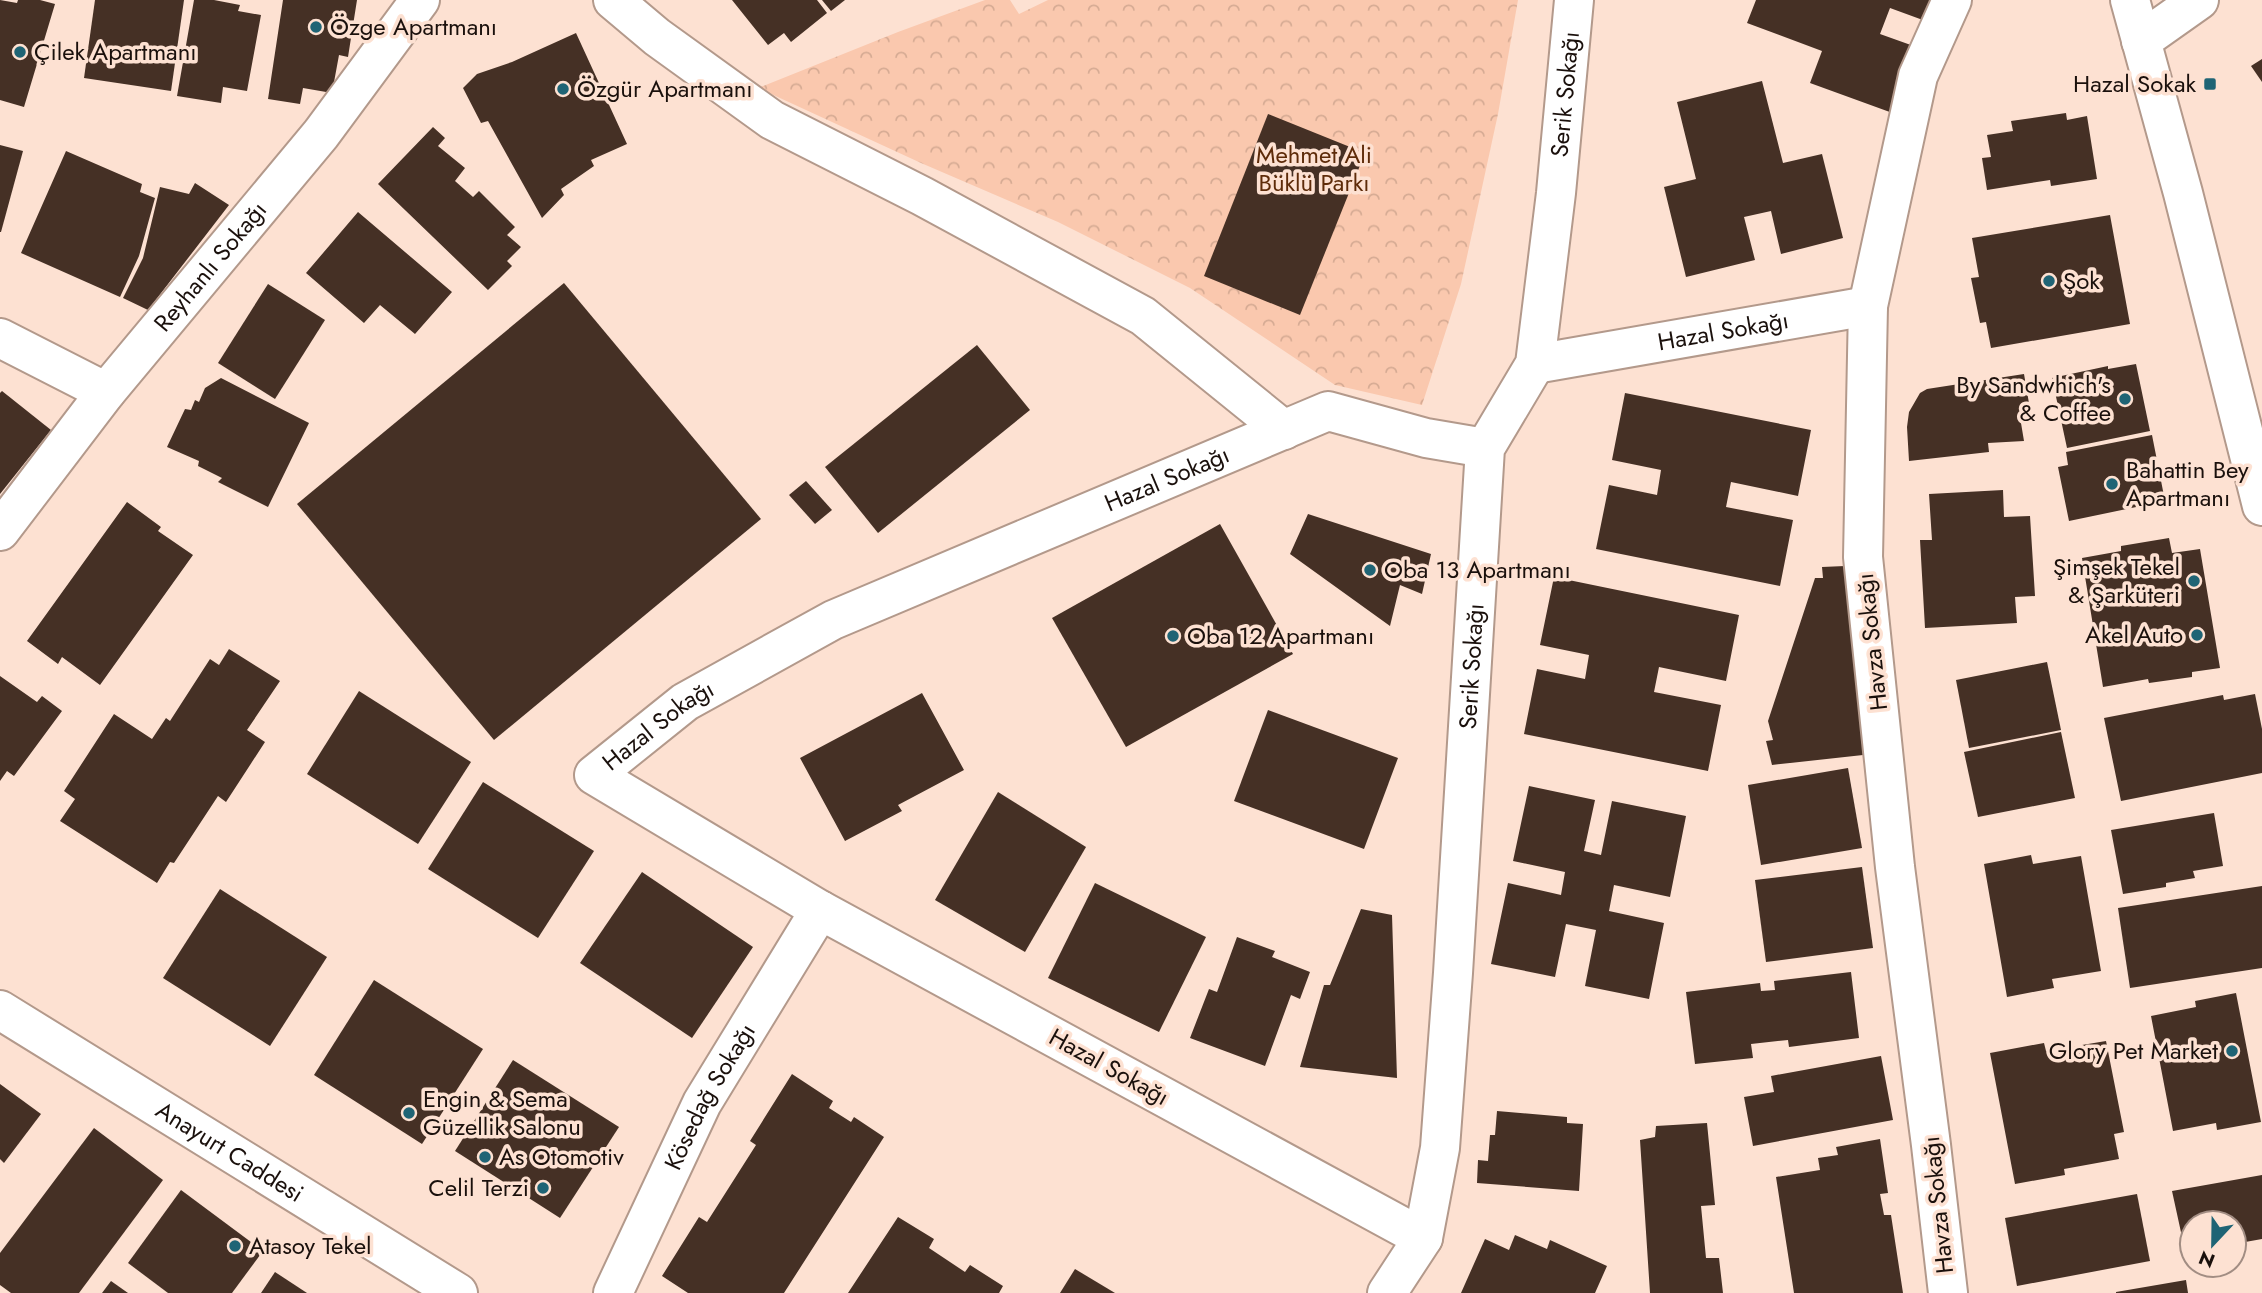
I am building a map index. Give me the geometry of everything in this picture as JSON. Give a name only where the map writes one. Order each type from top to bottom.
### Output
[{"type":"street","name":"Reyhanlı Sokağı","points":[[0,531],[106,391],[321,134],[420,0]]},
{"type":"street","points":[[613,0],[657,37],[772,120],[922,196],[1143,316],[1284,429]]},
{"type":"street","name":"Serik Sokağı","points":[[1387,1293],[1423,1238],[1440,1148],[1485,448],[1535,364],[1556,193],[1574,0]]},
{"type":"street","name":"Havza Sokağı","points":[[1948,1293],[1895,867],[1863,557],[1868,306],[1918,76],[1951,0]]},
{"type":"street","points":[[2130,0],[2183,193],[2262,506]]},
{"type":"street","points":[[2141,41],[2199,0]]},
{"type":"street","name":"Hazal Sokağı","points":[[1535,364],[1868,306]]},
{"type":"street","points":[[0,338],[106,391]]},
{"type":"street","name":"Hazal Sokağı","points":[[1423,1238],[820,909],[594,775],[685,702],[833,620],[1328,411],[1426,438],[1485,448]]},
{"type":"street","name":"Kösedağ Sokağı","points":[[613,1293],[702,1102],[820,909]]},
{"type":"street","name":"Anayurt Caddesi","points":[[0,1010],[458,1293]]},
{"type":"green space","name":"Mehmet Ali Büklü Parkı","points":[[985,0],[1010,0],[1019,14],[1048,0],[1518,0],[1498,114],[1461,284],[1422,405],[1335,385],[1190,288],[1058,222],[758,88]]},
{"type":"building","name":"Çilek Apartmanı","points":[[0,0],[17,3],[18,0],[40,0],[55,4],[24,107],[0,100]]},
{"type":"building","points":[[95,0],[184,0],[171,91],[84,78]]},
{"type":"building","points":[[194,0],[214,0],[240,5],[238,11],[261,15],[247,91],[223,87],[221,103],[177,96]]},
{"type":"building","name":"Özge Apartmanı","points":[[283,0],[357,0],[348,57],[339,55],[332,93],[303,88],[300,104],[268,99]]},
{"type":"building","points":[[732,0],[817,0],[827,13],[791,42],[784,33],[768,45]]},
{"type":"building","points":[[822,0],[845,0],[831,11]]},
{"type":"building","points":[[1756,0],[1940,0],[1931,23],[1890,8],[1880,34],[1922,49],[1898,115],[1810,83],[1822,51],[1747,23]]},
{"type":"building","points":[[576,33],[627,144],[591,160],[594,166],[561,189],[564,195],[542,218],[488,121],[481,123],[463,88],[477,74],[512,62]]},
{"type":"building","points":[[2262,59],[2262,82],[2251,66]]},
{"type":"building","points":[[1762,81],[1783,163],[1822,154],[1843,238],[1781,254],[1771,211],[1744,217],[1755,260],[1686,277],[1664,187],[1696,179],[1677,102]]},
{"type":"building","points":[[2066,113],[2067,120],[2087,116],[2097,179],[2051,186],[2050,180],[1987,190],[1982,158],[1991,157],[1987,135],[2013,131],[2011,121]]},
{"type":"building","points":[[1268,114],[1365,153],[1300,315],[1204,276]]},
{"type":"building","points":[[433,127],[445,138],[438,146],[465,168],[455,181],[473,197],[479,191],[515,227],[507,235],[521,247],[507,261],[512,266],[488,290],[378,184]]},
{"type":"building","points":[[0,145],[23,151],[1,232],[0,232]]},
{"type":"building","points":[[66,151],[142,184],[140,192],[155,198],[139,256],[120,297],[21,253]]},
{"type":"building","points":[[195,183],[229,205],[148,310],[123,298],[143,258],[160,187],[189,194]]},
{"type":"building","points":[[358,212],[452,292],[415,334],[380,305],[364,323],[306,273]]},
{"type":"building","points":[[2110,215],[2130,324],[1991,348],[1986,322],[1980,323],[1971,278],[1979,277],[1972,238]]},
{"type":"building","points":[[564,283],[761,519],[494,740],[297,504]]},
{"type":"building","points":[[268,284],[325,320],[275,399],[218,363]]},
{"type":"building","points":[[977,345],[1030,410],[878,533],[825,467]]},
{"type":"building","points":[[2136,364],[2150,431],[2067,448],[2052,378],[2108,366],[2108,369]]},
{"type":"building","points":[[2024,374],[2031,415],[2020,417],[2024,441],[1988,443],[1989,452],[1909,461],[1909,412],[1920,393],[1927,389]]},
{"type":"building","points":[[221,378],[309,423],[268,507],[218,482],[222,478],[198,466],[199,461],[167,447],[185,409],[191,410],[195,400],[199,402],[205,388]]},
{"type":"building","points":[[2,391],[51,430],[0,494],[0,393]]},
{"type":"building","points":[[1625,393],[1811,430],[1798,496],[1731,482],[1726,507],[1793,520],[1780,586],[1596,549],[1609,485],[1657,495],[1661,470],[1612,460]]},
{"type":"building","name":"Bahattin Bey Apartmanı","points":[[2152,435],[2165,501],[2069,521],[2058,467],[2068,465],[2066,452]]},
{"type":"building","points":[[806,481],[832,510],[815,524],[789,495]]},
{"type":"building","points":[[2003,490],[2004,517],[2030,516],[2035,596],[2015,597],[2017,623],[1925,628],[1920,540],[1932,540],[1929,494]]},
{"type":"building","points":[[127,502],[161,527],[158,531],[193,555],[100,685],[62,657],[58,664],[27,641]]},
{"type":"building","name":"Oba 13 Apartmanı","points":[[1308,514],[1431,554],[1422,594],[1400,585],[1390,626],[1290,554]]},
{"type":"building","name":"Oba 12 Apartmanı","points":[[1220,524],[1293,654],[1126,747],[1052,618]]},
{"type":"building","points":[[2169,538],[2172,553],[2200,549],[2220,668],[2192,672],[2192,677],[2149,683],[2148,679],[2103,687],[2082,558],[2121,551],[2121,546]]},
{"type":"building","points":[[1845,566],[1863,755],[1772,765],[1766,741],[1773,740],[1768,721],[1815,578],[1823,578],[1822,567]]},
{"type":"building","points":[[1554,577],[1739,615],[1726,681],[1659,667],[1654,692],[1721,705],[1708,771],[1524,734],[1537,669],[1585,679],[1589,655],[1540,645]]},
{"type":"building","points":[[229,649],[280,681],[247,730],[265,742],[226,802],[218,796],[174,863],[170,862],[157,883],[60,821],[75,799],[64,791],[114,714],[152,739],[166,718],[170,721],[210,659],[219,665]]},
{"type":"building","points":[[2047,662],[2061,730],[1969,748],[1956,680]]},
{"type":"building","points":[[0,676],[37,702],[42,696],[62,711],[14,776],[7,771],[0,781]]},
{"type":"building","points":[[359,691],[471,762],[418,844],[307,774]]},
{"type":"building","points":[[922,693],[964,770],[898,805],[902,811],[845,841],[800,758]]},
{"type":"building","points":[[2255,694],[2262,729],[2262,773],[2121,801],[2104,718],[2223,695],[2224,700]]},
{"type":"building","points":[[1268,710],[1398,758],[1364,849],[1234,801]]},
{"type":"building","points":[[2061,732],[2075,798],[1978,817],[1964,752]]},
{"type":"building","points":[[1848,768],[1862,848],[1761,865],[1748,785]]},
{"type":"building","points":[[483,782],[594,851],[538,938],[428,869]]},
{"type":"building","points":[[1529,786],[1595,800],[1584,851],[1601,855],[1612,801],[1686,816],[1670,897],[1614,885],[1609,911],[1664,923],[1649,999],[1585,986],[1596,930],[1566,924],[1555,977],[1491,964],[1508,883],[1561,895],[1565,872],[1513,861]]},
{"type":"building","points":[[998,792],[1086,847],[1025,952],[935,900]]},
{"type":"building","points":[[2214,813],[2223,866],[2193,871],[2195,878],[2166,883],[2166,887],[2123,894],[2111,830]]},
{"type":"building","points":[[2031,855],[2033,864],[2081,856],[2101,971],[2052,979],[2054,988],[2007,997],[1984,864]]},
{"type":"building","points":[[1862,867],[1873,948],[1766,962],[1755,880]]},
{"type":"building","points":[[642,872],[753,947],[692,1038],[580,963]]},
{"type":"building","points":[[1095,883],[1206,937],[1159,1032],[1048,978]]},
{"type":"building","points":[[2262,886],[2262,968],[2130,988],[2118,908]]},
{"type":"building","points":[[220,889],[327,957],[270,1046],[163,978]]},
{"type":"building","points":[[1361,909],[1392,915],[1397,1078],[1300,1067],[1324,985],[1330,985]]},
{"type":"building","points":[[1237,937],[1275,951],[1272,957],[1310,972],[1300,999],[1291,995],[1265,1066],[1190,1038],[1209,989],[1217,992]]},
{"type":"building","points":[[1851,972],[1859,1038],[1789,1047],[1788,1040],[1751,1044],[1753,1058],[1695,1064],[1686,992],[1760,983],[1761,991],[1775,990],[1774,981]]},
{"type":"building","points":[[374,980],[483,1049],[422,1144],[314,1075]]},
{"type":"building","points":[[2236,993],[2261,1122],[2217,1130],[2216,1123],[2173,1131],[2151,1016],[2196,1007],[2195,1001]]},
{"type":"building","points":[[2106,1041],[2124,1132],[2114,1134],[2119,1159],[2064,1169],[2065,1175],[2015,1184],[1990,1053],[2044,1043],[2046,1051]]},
{"type":"building","points":[[1881,1056],[1893,1120],[1753,1146],[1744,1097],[1774,1092],[1771,1076]]},
{"type":"building","points":[[513,1060],[619,1127],[560,1218],[455,1151]]},
{"type":"building","points":[[792,1074],[833,1101],[829,1108],[851,1122],[854,1117],[884,1137],[784,1293],[688,1293],[662,1276],[699,1217],[707,1222],[756,1145],[750,1141]]},
{"type":"building","points":[[0,1084],[41,1114],[4,1163],[0,1159]]},
{"type":"building","points":[[1497,1111],[1567,1117],[1567,1123],[1583,1124],[1579,1191],[1477,1183],[1478,1160],[1488,1161],[1490,1135],[1495,1135]]},
{"type":"building","points":[[1707,1123],[1715,1205],[1701,1206],[1706,1258],[1719,1258],[1723,1293],[1650,1293],[1640,1140],[1655,1137],[1656,1126]]},
{"type":"building","points":[[94,1128],[163,1180],[79,1293],[11,1293],[0,1285],[0,1253]]},
{"type":"building","points":[[1880,1139],[1888,1193],[1880,1194],[1884,1215],[1891,1215],[1903,1293],[1794,1293],[1776,1177],[1820,1170],[1818,1158],[1838,1155],[1836,1147]]},
{"type":"building","points":[[2262,1175],[2262,1239],[2248,1242],[2248,1209],[2178,1209],[2178,1218],[2172,1191]]},
{"type":"building","points":[[181,1190],[263,1251],[232,1293],[168,1293],[128,1263]]},
{"type":"building","points":[[2137,1194],[2150,1261],[2017,1286],[2005,1218]]},
{"type":"building","points":[[898,1217],[934,1239],[929,1248],[965,1272],[970,1265],[1003,1286],[999,1293],[848,1293]]},
{"type":"building","points":[[1515,1235],[1547,1249],[1550,1240],[1607,1266],[1595,1293],[1461,1293],[1485,1239],[1509,1250]]},
{"type":"building","points":[[1075,1269],[1115,1293],[1060,1293]]},
{"type":"building","points":[[275,1272],[307,1293],[261,1293]]},
{"type":"building","points":[[2186,1280],[2188,1293],[2116,1293],[2116,1292]]},
{"type":"building","points":[[111,1281],[128,1293],[102,1293]]},
{"type":"place","name":"Özge Apartmanı","points":[[316,27]]},
{"type":"place","name":"Çilek Apartmanı","points":[[20,52]]},
{"type":"place","name":"Hazal Sokak","points":[[2210,84]]},
{"type":"place","name":"Özgür Apartmanı","points":[[563,89]]},
{"type":"place","name":"Şok","points":[[2049,281]]},
{"type":"place","name":"By Sandwhich's & Coffee","points":[[2125,399]]},
{"type":"place","name":"Bahattin Bey Apartmanı","points":[[2112,484]]},
{"type":"place","name":"Oba 13 Apartmanı","points":[[1370,570]]},
{"type":"place","name":"Şimşek Tekel & Şarküteri","points":[[2194,581]]},
{"type":"place","name":"Akel Auto","points":[[2197,635]]},
{"type":"place","name":"Oba 12 Apartmanı","points":[[1173,636]]},
{"type":"place","name":"Glory Pet Market","points":[[2232,1051]]},
{"type":"place","name":"Engin & Sema Güzellik Salonu","points":[[409,1113]]},
{"type":"place","name":"As Otomotiv","points":[[485,1157]]},
{"type":"place","name":"Celil Terzi","points":[[543,1188]]},
{"type":"place","name":"Atasoy Tekel","points":[[235,1246]]}]
